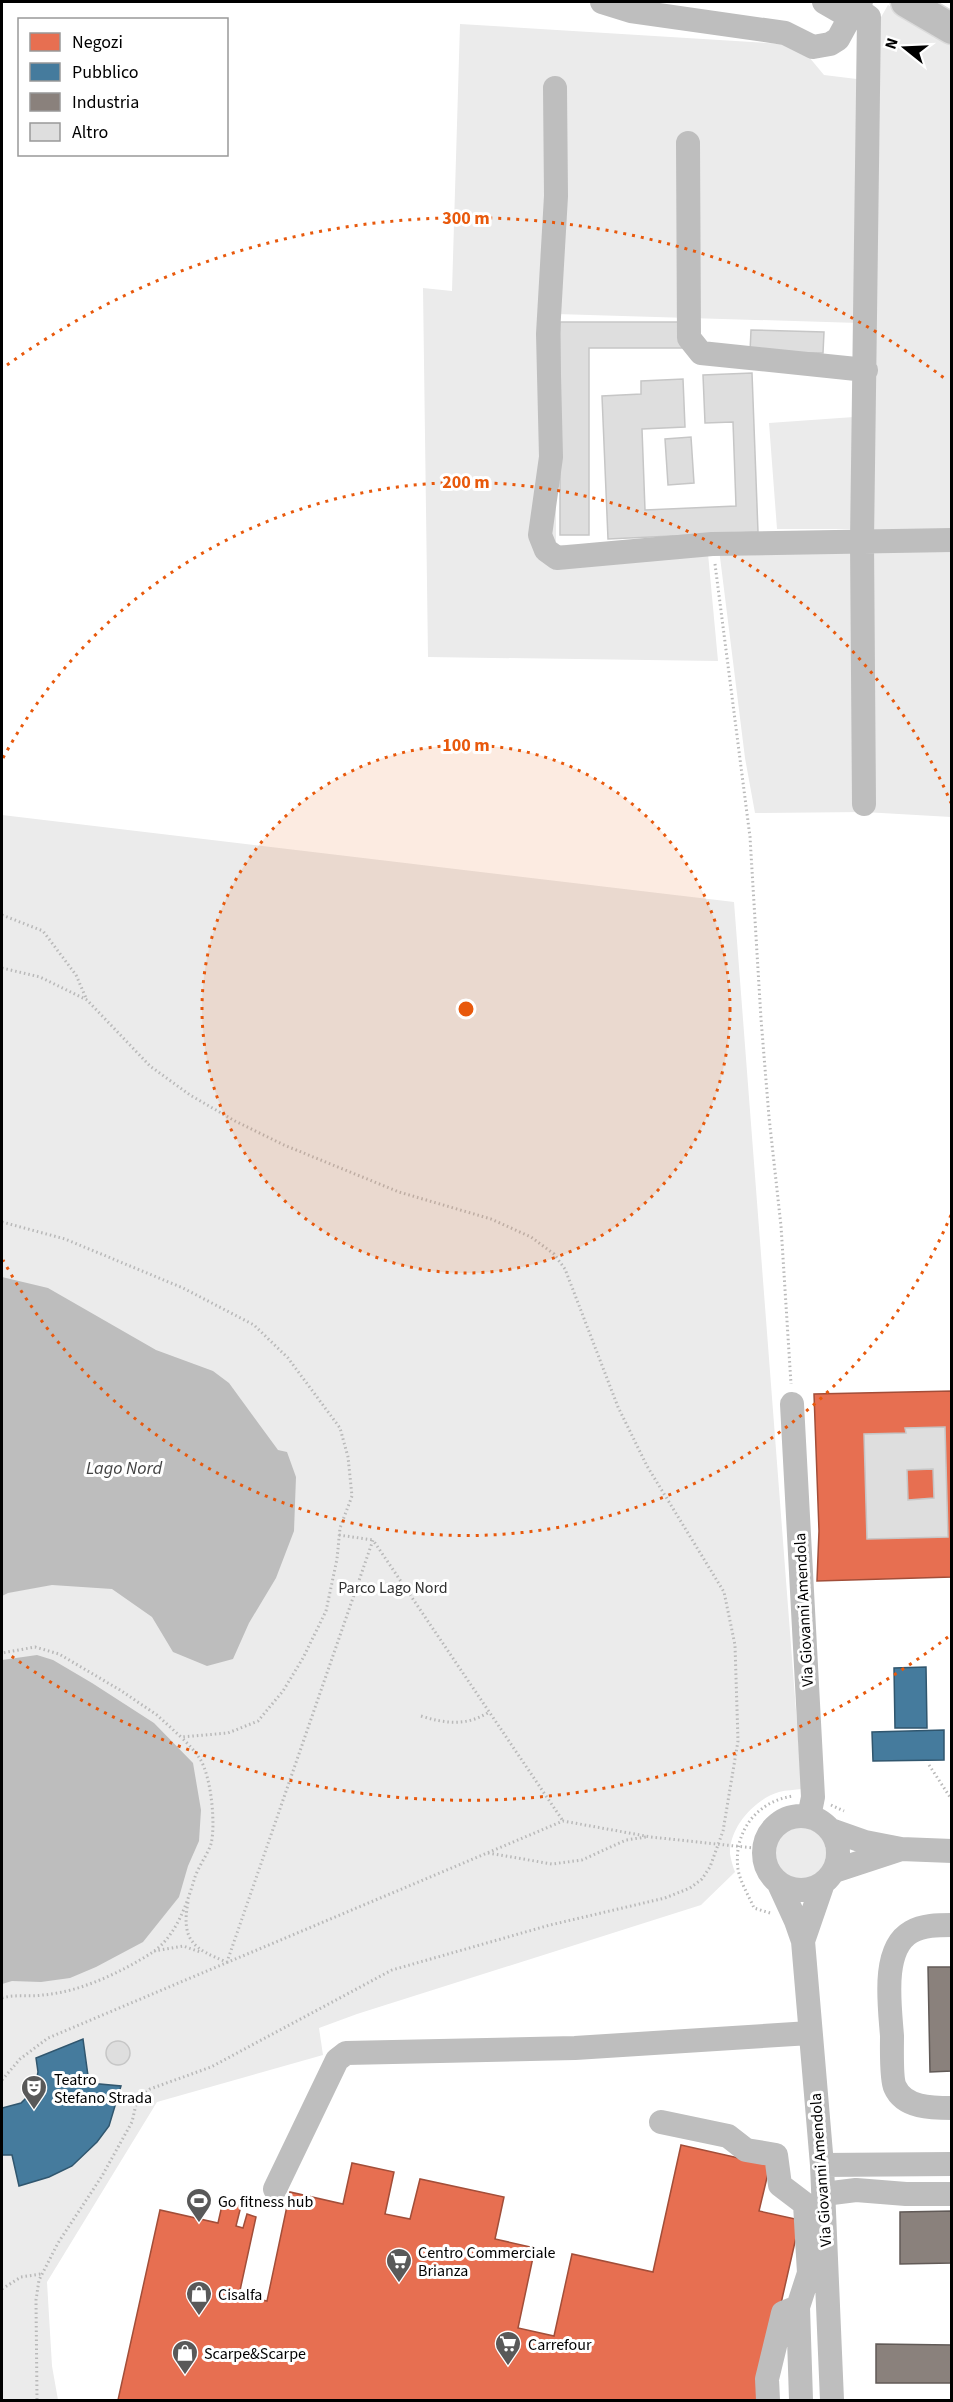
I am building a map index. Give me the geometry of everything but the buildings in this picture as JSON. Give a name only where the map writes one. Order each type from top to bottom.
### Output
[{"type":"main road","points":[[906,2],[951,29]]},
{"type":"street","points":[[602,2],[631,11],[785,33],[813,47],[830,45],[838,39],[856,9]]},
{"type":"street","points":[[824,2],[856,9],[869,17],[862,541],[864,804]]},
{"type":"street","points":[[555,88],[556,196],[548,334],[551,457],[540,535],[546,550],[557,558],[712,544],[951,540]]},
{"type":"street","points":[[688,143],[689,338],[700,353],[866,370]]},
{"type":"street","name":"Via Giovanni Amendola","points":[[792,1404],[811,1807]]},
{"type":"street","points":[[828,1877],[838,1855],[837,1842],[831,1830],[811,1807],[798,1816],[779,1822],[769,1833],[763,1850],[766,1866],[779,1884],[790,1889],[802,1891],[828,1877],[901,1849]]},
{"type":"street","points":[[831,1830],[866,1842],[901,1849],[951,1851]]},
{"type":"street","name":"Via Giovanni Amendola","points":[[803,1941],[828,1877]]},
{"type":"street","name":"Via Giovanni Amendola","points":[[779,1884],[803,1941],[824,2194],[832,2400]]},
{"type":"street","points":[[951,1925],[931,1925],[910,1932],[899,1945],[891,1963],[890,1995],[895,2086],[910,2103],[936,2108],[951,2108]]},
{"type":"street","points":[[275,2189],[337,2060],[346,2053],[575,2048],[810,2033]]},
{"type":"street","points":[[661,2122],[728,2136],[746,2150],[776,2155],[780,2184],[805,2204],[809,2274],[798,2307],[801,2400]]},
{"type":"street","points":[[822,2165],[951,2164]]},
{"type":"street","points":[[824,2194],[856,2190],[906,2194],[951,2194]]},
{"type":"street","points":[[768,2400],[767,2379],[783,2313],[798,2307]]},
{"type":"path","points":[[712,544],[750,837],[768,1117],[780,1227],[792,1404]]},
{"type":"path","points":[[2,915],[43,931],[76,975],[87,1000]]},
{"type":"path","points":[[2,968],[40,976],[87,1000],[150,1066],[190,1095],[235,1121],[284,1145],[399,1192],[491,1219],[531,1237],[554,1254],[565,1269],[618,1407],[647,1466],[724,1592],[735,1645],[738,1741],[719,1846]]},
{"type":"path","points":[[2,1222],[10,1222],[65,1239],[183,1288],[255,1325],[288,1358],[340,1428],[353,1488],[339,1534],[338,1559],[326,1611],[303,1658],[283,1691],[258,1721],[228,1733],[181,1737]]},
{"type":"path","points":[[339,1534],[373,1540],[563,1821]]},
{"type":"path","points":[[226,1962],[373,1540]]},
{"type":"path","points":[[2,1653],[35,1647],[59,1654],[157,1715],[201,1760],[213,1806],[211,1844],[196,1874],[185,1918],[189,1937],[201,1953]]},
{"type":"path","points":[[421,1716],[453,1723],[478,1719],[489,1712]]},
{"type":"path","points":[[929,1765],[951,1800]]},
{"type":"path","points":[[739,1848],[744,1830],[766,1804],[778,1798],[801,1795],[811,1807]]},
{"type":"path","points":[[2,2080],[20,2059],[48,2038],[563,1821],[651,1837],[763,1850]]},
{"type":"path","points":[[488,1853],[552,1864],[582,1860],[626,1840],[651,1837]]},
{"type":"path","points":[[2,1998],[11,1995],[42,1995],[74,1990],[100,1979],[154,1951],[171,1934],[188,1902]]},
{"type":"path","points":[[154,1951],[183,1946],[226,1962]]},
{"type":"path","points":[[2,2289],[21,2277],[42,2274]]},
{"type":"green space","points":[[888,5],[951,46],[951,817],[864,812],[755,813],[745,758],[718,541],[869,537],[880,19]]},
{"type":"green space","points":[[460,24],[799,45],[824,75],[873,81],[859,323],[556,314],[556,545],[707,543],[718,661],[428,657],[423,288],[452,291]]},
{"type":"green space","points":[[854,417],[854,529],[777,529],[769,423]]},
{"type":"green space","name":"Parco Lago Nord","points":[[2,815],[734,902],[802,1789],[782,1791],[770,1796],[745,1816],[731,1844],[730,1854],[735,1872],[701,1905],[357,2014],[319,2028],[323,2055],[157,2102],[47,2282],[52,2366],[58,2400],[2,2400]]},
{"type":"green space","points":[[795,1827],[805,1827],[819,1834],[826,1853],[819,1872],[805,1879],[795,1879],[785,1875],[778,1868],[774,1858],[774,1848],[778,1838],[785,1831]]},
{"type":"water","name":"Lago Nord","points":[[2,1277],[48,1288],[156,1350],[213,1371],[229,1383],[278,1450],[287,1452],[296,1477],[294,1531],[276,1578],[249,1623],[233,1659],[207,1666],[173,1652],[152,1617],[112,1589],[52,1585],[2,1596]]},
{"type":"water","points":[[37,1655],[53,1660],[154,1723],[193,1763],[201,1810],[199,1841],[188,1866],[179,1897],[143,1942],[70,1978],[41,1982],[12,1981],[2,1984],[2,1660]]},
{"type":"place","name":"Teatro Stefano Strada","points":[[34,2111]]},
{"type":"place","name":"Go fitness hub","points":[[199,2224]]},
{"type":"place","name":"Centro Commerciale Brianza","points":[[399,2284]]},
{"type":"place","name":"Cisalfa","points":[[199,2317]]},
{"type":"place","name":"Carrefour","points":[[508,2367]]},
{"type":"place","name":"Scarpe&Scarpe","points":[[185,2376]]}]
